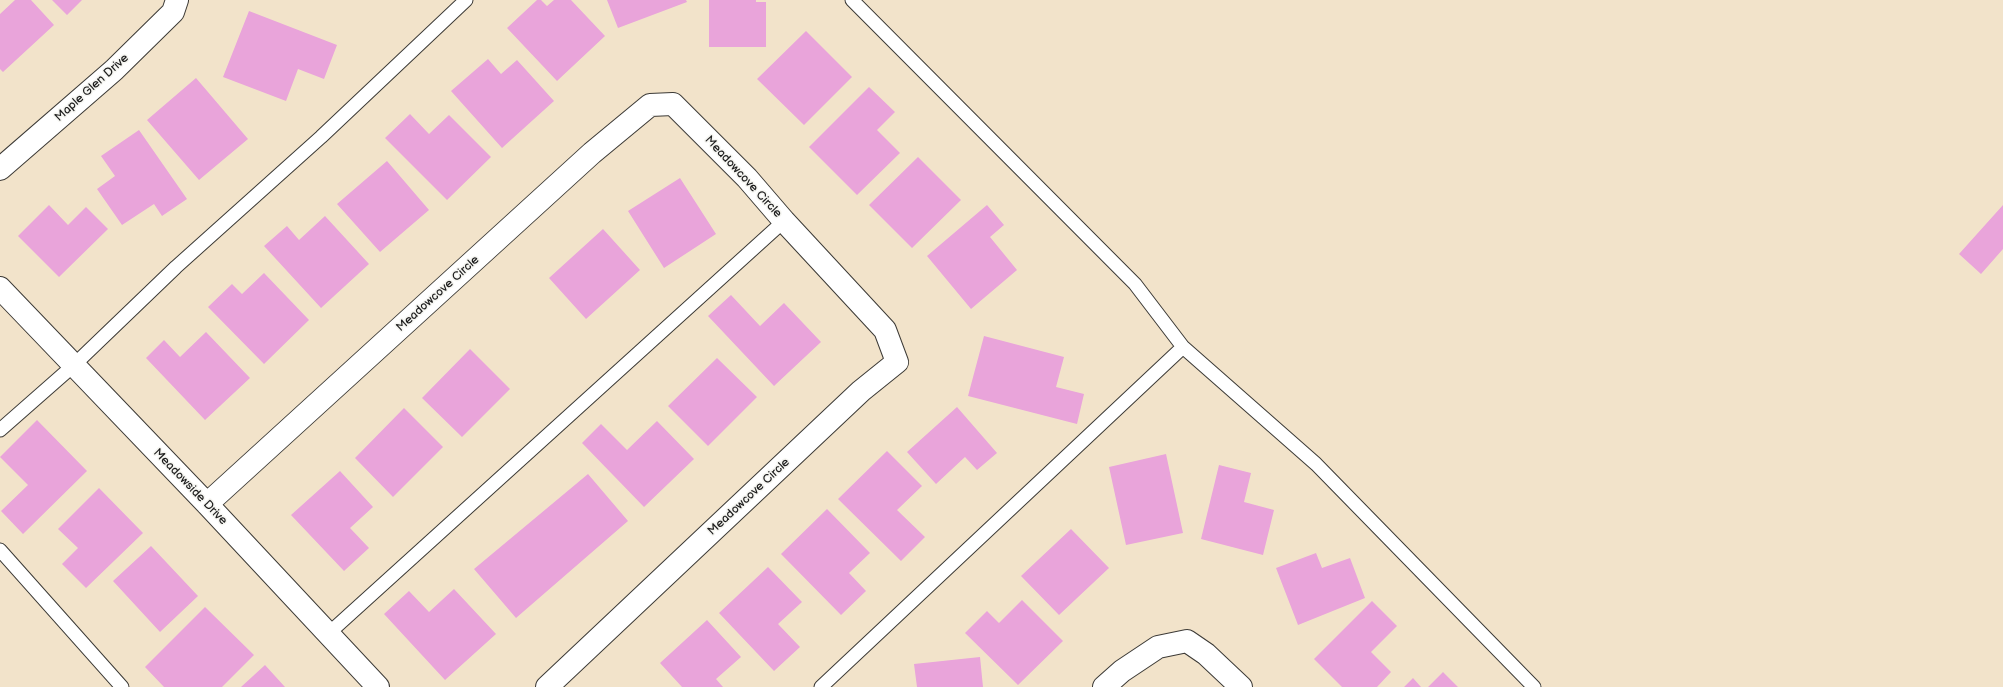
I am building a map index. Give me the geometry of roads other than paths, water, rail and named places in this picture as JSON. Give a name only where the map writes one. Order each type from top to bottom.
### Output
[{"type":"street","name":"Maple Glen Drive","points":[[0,169],[114,70],[173,12],[177,0]]},
{"type":"street","name":"Meadowcove Circle","points":[[207,504],[592,153],[650,105],[673,104],[747,178],[885,330],[897,362],[861,391],[547,687]]},
{"type":"street","name":"Meadowside Drive","points":[[0,288],[207,504],[378,687]]},
{"type":"street","points":[[1104,687],[1122,671],[1158,647],[1187,641],[1206,654],[1242,687]]},
{"type":"lane","points":[[0,430],[74,365],[176,267],[321,137],[466,0]]},
{"type":"lane","points":[[852,0],[1134,284],[1183,347],[1316,464],[1534,687]]},
{"type":"lane","points":[[328,634],[784,220]]},
{"type":"lane","points":[[821,687],[1183,347]]},
{"type":"lane","points":[[0,550],[122,687]]}]
